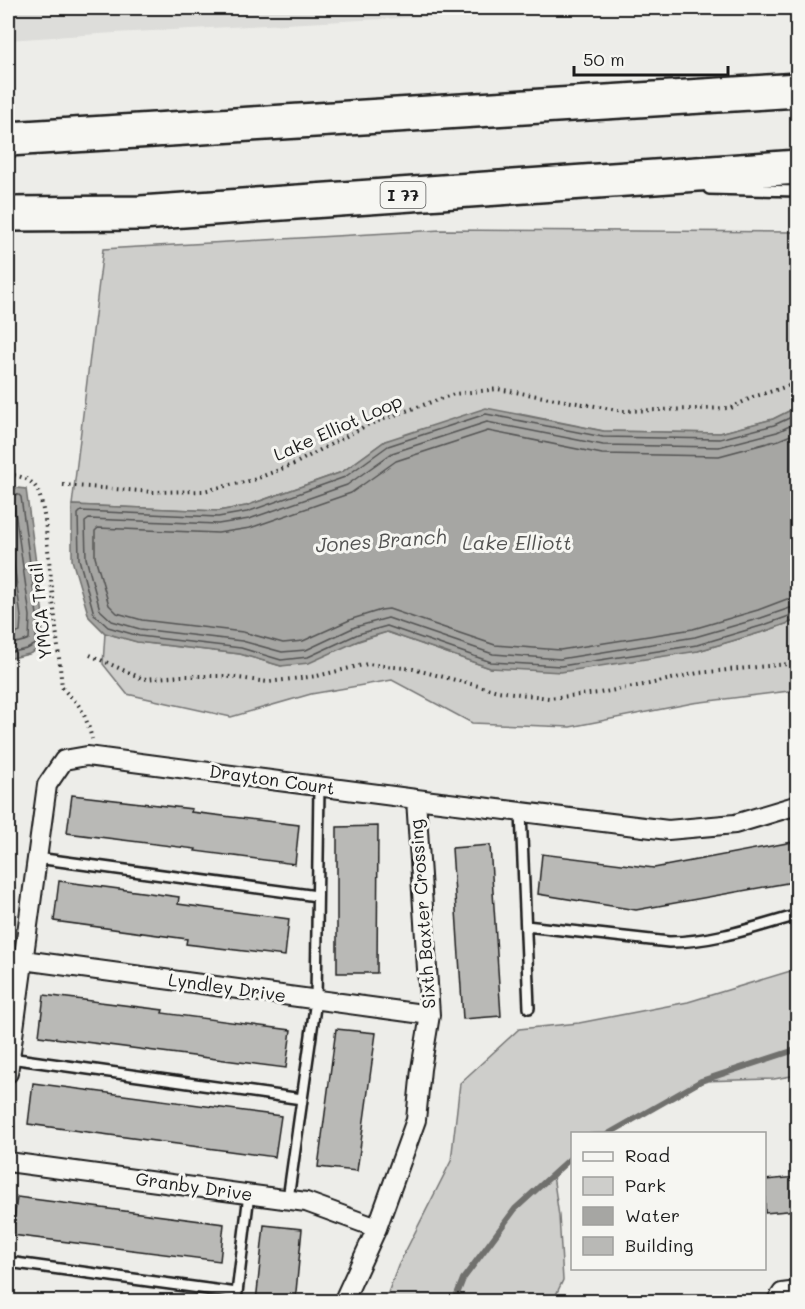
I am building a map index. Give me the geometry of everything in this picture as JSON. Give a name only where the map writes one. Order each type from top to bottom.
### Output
[{"type":"highway","points":[[8,139],[798,90]]},
{"type":"highway","name":"I 77","points":[[8,214],[141,213],[798,167]]},
{"type":"street","name":"Drayton Court","points":[[9,1066],[47,785],[64,760],[87,756],[97,757],[668,830],[735,824],[798,805]]},
{"type":"street","name":"Sixth Baxter Crossing","points":[[343,1302],[377,1228],[416,1120],[430,1015],[416,799]]},
{"type":"street","name":"Lyndley Drive","points":[[23,960],[430,1015]]},
{"type":"street","name":"Granby Drive","points":[[8,1162],[306,1202],[377,1228]]},
{"type":"street","points":[[776,1302],[782,1293],[798,1291]]},
{"type":"lane","points":[[596,181],[662,186]]},
{"type":"lane","points":[[694,188],[798,191]]},
{"type":"lane","points":[[288,1199],[316,1000],[319,786]]},
{"type":"lane","points":[[521,812],[529,1008]]},
{"type":"lane","points":[[37,858],[317,896]]},
{"type":"lane","points":[[526,926],[683,942],[700,941],[798,915]]},
{"type":"lane","points":[[9,1066],[302,1098]]},
{"type":"lane","points":[[8,1262],[237,1293],[249,1194]]},
{"type":"path","name":"Lake Elliot Loop","points":[[63,485],[153,492],[203,491],[253,480],[294,464],[367,425],[454,394],[498,389],[623,411],[731,408],[753,397],[798,382]]},
{"type":"path","name":"YMCA Trail","points":[[8,474],[31,480],[40,493],[45,520],[62,687],[77,703],[90,729],[97,757]]},
{"type":"path","points":[[90,655],[143,679],[223,676],[268,682],[317,676],[367,664],[413,669],[498,691],[549,698],[619,690],[698,673],[798,663]]},
{"type":"shaded area","points":[[8,8],[594,8],[8,40]]},
{"type":"green space","points":[[441,230],[797,232],[797,407],[773,419],[720,433],[604,431],[520,414],[385,441],[342,472],[246,506],[218,511],[72,505],[103,249]]},
{"type":"green space","points":[[794,621],[797,622],[797,690],[693,703],[570,727],[472,723],[392,680],[311,694],[231,717],[127,694],[103,664],[105,633],[138,642],[240,654],[281,666],[387,632],[490,668],[698,651]]},
{"type":"green space","points":[[797,969],[797,1075],[774,1079],[701,1081],[610,1132],[571,1132],[571,1158],[553,1175],[559,1216],[563,1280],[553,1301],[385,1301],[398,1266],[451,1161],[460,1083],[519,1029],[579,1023],[688,1002]]},
{"type":"water","name":"Lake Elliott","points":[[797,407],[797,622],[794,621],[698,651],[561,672],[490,668],[387,632],[360,640],[309,663],[281,666],[240,654],[137,642],[105,633],[89,617],[72,560],[72,505],[218,511],[246,506],[342,472],[385,441],[486,408],[603,431],[720,433],[773,419]]},
{"type":"water","points":[[8,487],[26,489],[43,615],[42,648],[8,659]]},
{"type":"building","points":[[72,795],[192,809],[191,812],[299,825],[295,864],[67,833]]},
{"type":"building","points":[[378,826],[377,973],[337,973],[337,827]]},
{"type":"building","points":[[798,841],[798,881],[636,910],[538,894],[542,854],[654,868]]},
{"type":"building","points":[[490,845],[501,1016],[463,1019],[452,848]]},
{"type":"building","points":[[59,881],[179,897],[178,904],[289,919],[285,956],[186,944],[187,939],[54,921]]},
{"type":"building","points":[[44,995],[163,1010],[162,1013],[291,1030],[286,1068],[39,1036]]},
{"type":"building","points":[[336,1029],[376,1033],[357,1171],[318,1167]]},
{"type":"building","points":[[33,1083],[281,1116],[275,1157],[28,1124]]},
{"type":"building","points":[[798,1177],[798,1210],[766,1213],[766,1180]]},
{"type":"building","points":[[17,1197],[224,1224],[220,1261],[12,1235]]},
{"type":"building","points":[[264,1225],[302,1229],[295,1302],[256,1302]]},
{"type":"waterway","points":[[612,1132],[701,1081],[798,1049]]},
{"type":"waterway","points":[[454,1302],[463,1279],[515,1209],[571,1158]]},
{"type":"water label","name":"Jones Branch","points":[[381,541]]}]
